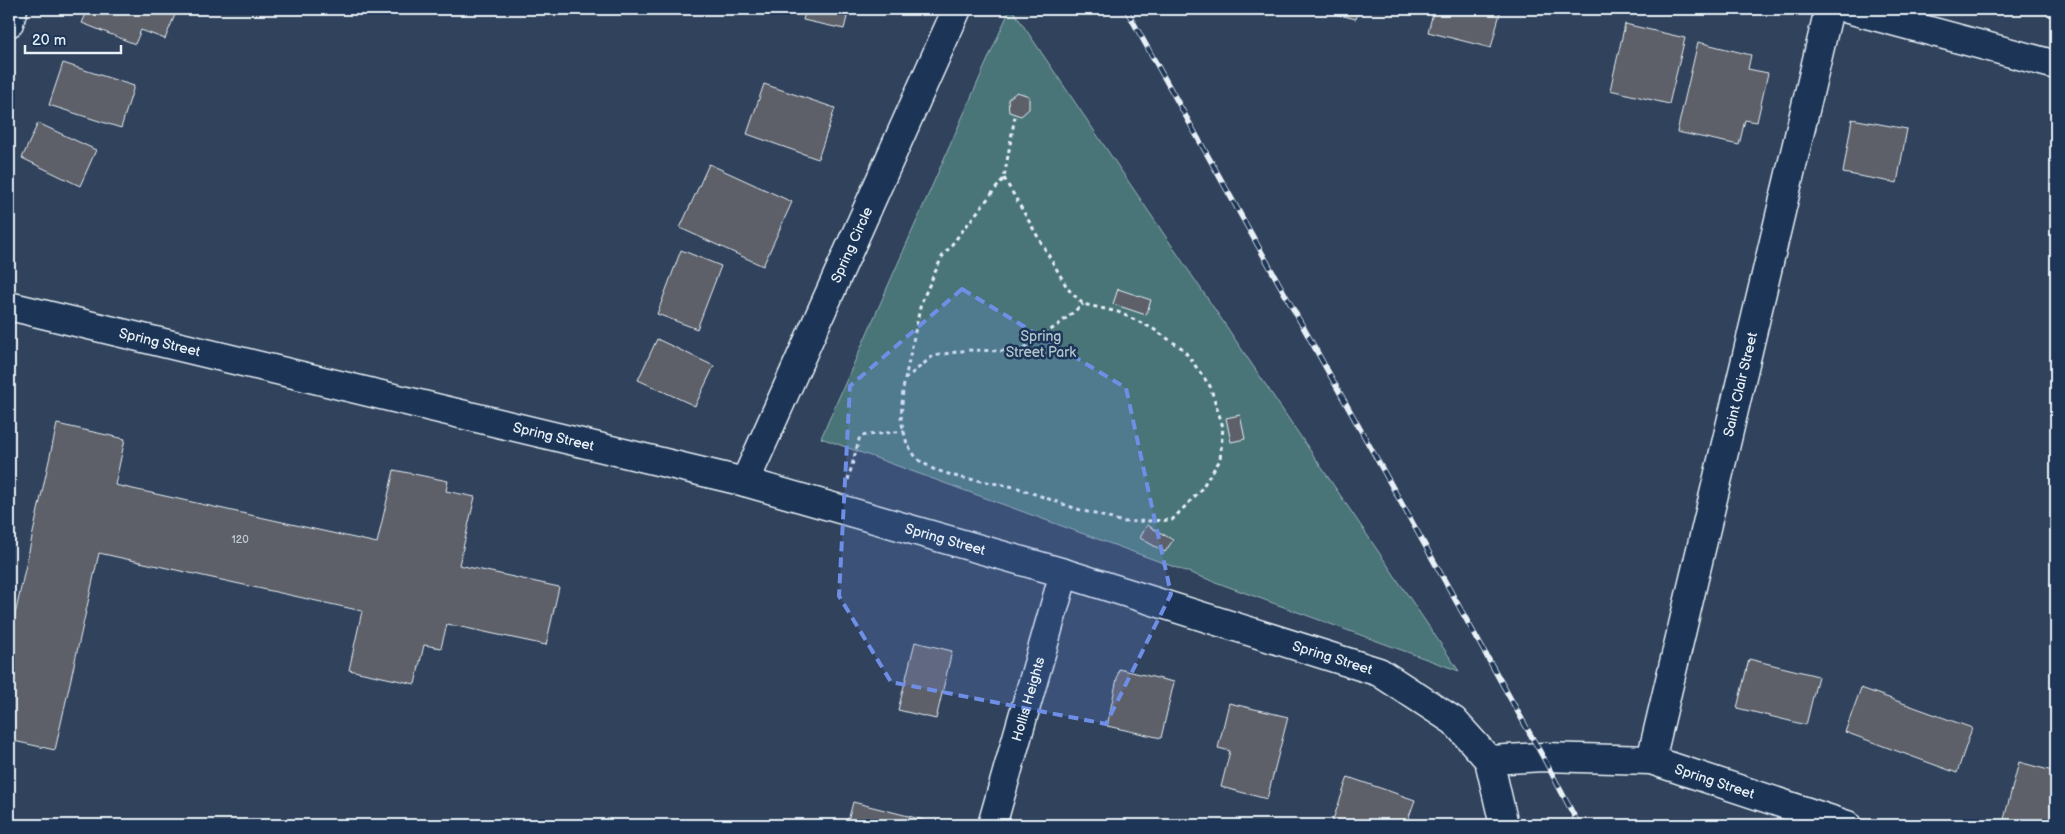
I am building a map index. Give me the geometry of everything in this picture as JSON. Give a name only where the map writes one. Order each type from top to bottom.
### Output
[{"type":"street","points":[[9,23],[13,9]]},
{"type":"street","name":"Spring Circle","points":[[745,482],[957,9]]},
{"type":"street","name":"Saint Clair Street","points":[[1651,760],[1829,9]]},
{"type":"street","points":[[1848,9],[2056,65]]},
{"type":"street","name":"Spring Street","points":[[9,306],[745,482],[1064,573],[1379,672],[1454,721],[1489,760],[1543,757],[1651,760],[1847,825]]},
{"type":"street","name":"Hollis Heights","points":[[992,825],[1064,573]]},
{"type":"street","points":[[1489,760],[1504,825]]},
{"type":"path","points":[[1004,178],[1064,284],[1083,304],[1118,312],[1152,328],[1183,349],[1210,386],[1223,428],[1220,460],[1199,492],[1172,520],[1123,522],[1078,509],[1016,487],[958,476],[933,469],[917,459],[907,444],[901,420],[905,379],[921,303],[942,257],[1004,178],[1016,116]]},
{"type":"path","points":[[905,379],[933,356],[968,350],[1001,351],[1024,348],[1058,325],[1083,304]]},
{"type":"path","points":[[839,509],[860,436],[904,431]]},
{"type":"highlighted area","points":[[962,289],[1126,388],[1171,594],[1106,724],[891,682],[839,596],[850,386]]},
{"type":"green space","name":"Spring Street Park","points":[[1010,9],[1012,9],[1459,671],[821,438]]},
{"type":"building","points":[[88,9],[177,10],[165,39],[141,30],[135,44],[82,23]]},
{"type":"building","points":[[806,9],[849,9],[844,29],[803,20]]},
{"type":"building","points":[[1315,9],[1359,9],[1356,19]]},
{"type":"building","points":[[1434,9],[1501,9],[1491,48],[1428,32]]},
{"type":"building","points":[[1625,24],[1685,38],[1669,104],[1610,90]]},
{"type":"building","points":[[1698,42],[1751,55],[1748,69],[1768,73],[1757,122],[1745,120],[1739,145],[1677,132]]},
{"type":"building","points":[[63,63],[134,86],[121,128],[49,105]]},
{"type":"building","points":[[764,84],[835,108],[818,159],[747,134]]},
{"type":"building","points":[[1017,92],[1029,96],[1029,109],[1021,116],[1009,112],[1008,99]]},
{"type":"building","points":[[1852,119],[1907,129],[1897,183],[1843,173]]},
{"type":"building","points":[[38,123],[96,150],[80,186],[22,158]]},
{"type":"building","points":[[709,164],[792,202],[763,266],[680,228]]},
{"type":"building","points":[[681,250],[721,266],[697,329],[657,314]]},
{"type":"building","points":[[1118,289],[1151,300],[1146,315],[1113,304]]},
{"type":"building","points":[[657,339],[714,366],[695,406],[638,380]]},
{"type":"building","points":[[1240,415],[1245,439],[1231,442],[1226,418]]},
{"type":"building","points":[[57,424],[125,439],[115,485],[377,543],[394,470],[448,481],[446,491],[475,497],[459,565],[559,587],[546,645],[447,624],[441,648],[424,645],[415,684],[349,670],[362,611],[99,553],[55,750],[9,740],[9,642]]},
{"type":"building","points":[[1147,525],[1173,540],[1165,552],[1140,538]]},
{"type":"building","points":[[915,642],[952,651],[936,719],[898,710]]},
{"type":"building","points":[[1749,659],[1818,676],[1806,725],[1737,708]]},
{"type":"building","points":[[1119,669],[1174,682],[1161,738],[1107,726]]},
{"type":"building","points":[[1861,688],[1972,728],[1957,773],[1845,732]]},
{"type":"building","points":[[1229,703],[1288,717],[1267,799],[1221,787],[1230,751],[1218,748]]},
{"type":"building","points":[[2019,762],[2056,772],[2056,825],[2012,825],[2003,823]]},
{"type":"building","points":[[1348,777],[1415,800],[1406,825],[1331,825]]},
{"type":"building","points":[[853,802],[924,820],[923,825],[847,825]]},
{"type":"railway","points":[[1126,9],[1543,757],[1579,825]]}]
